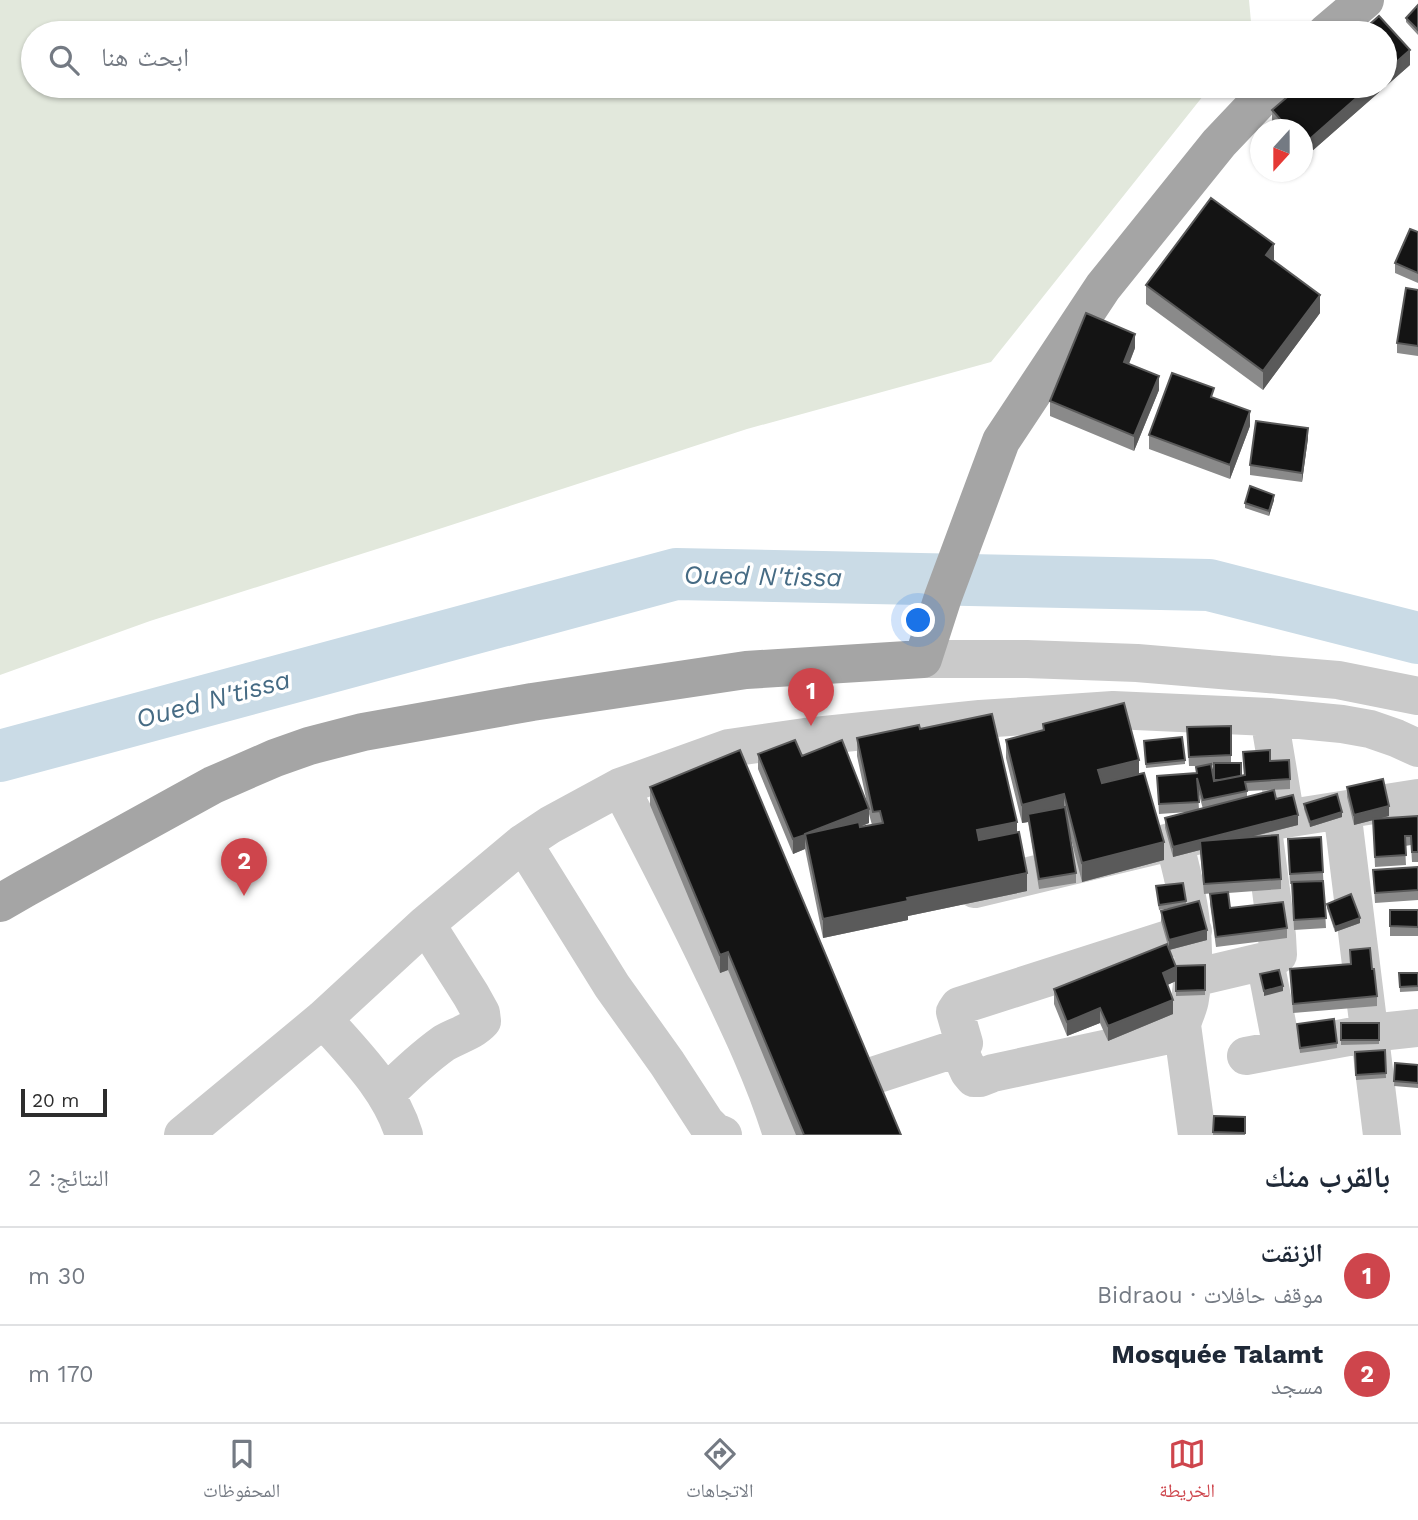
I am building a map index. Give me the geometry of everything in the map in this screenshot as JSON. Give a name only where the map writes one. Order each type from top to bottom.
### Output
[{"type":"main road","points":[[1340,21],[1365,0]]},
{"type":"main road","points":[[0,903],[213,785],[309,746],[363,732],[532,702],[746,670],[923,659],[1001,441],[1103,287],[1219,143],[1262,98]]},
{"type":"street","points":[[923,659],[1137,663],[1338,680],[1418,696]]},
{"type":"street","points":[[1113,710],[1124,746]]},
{"type":"street","points":[[186,1134],[323,1019],[426,924],[523,843],[620,787],[729,748],[805,737],[980,719],[1113,710],[1269,717],[1342,724],[1370,729],[1418,748]]},
{"type":"street","points":[[1193,978],[1265,961],[1277,956],[1279,950],[1269,717]]},
{"type":"street","points":[[980,719],[988,757]]},
{"type":"street","points":[[729,748],[744,784]]},
{"type":"street","points":[[620,787],[729,1005],[771,1100],[782,1135]]},
{"type":"street","points":[[944,897],[1274,820],[1418,798]]},
{"type":"street","points":[[1142,808],[1186,883],[1193,931],[1193,978],[1189,1005],[1182,1025],[1197,1135]]},
{"type":"street","points":[[1342,810],[1382,1135]]},
{"type":"street","points":[[1012,842],[1024,878]]},
{"type":"street","points":[[523,843],[612,986],[706,1123],[723,1135]]},
{"type":"street","points":[[386,1094],[428,1055],[477,1026],[482,1018],[471,995],[426,924]]},
{"type":"street","points":[[851,1041],[873,1095],[964,1043],[955,1012],[959,1006],[1193,931]]},
{"type":"street","points":[[1265,961],[1264,1052],[1370,1033],[1418,1028]]},
{"type":"street","points":[[323,1019],[386,1094],[398,1116],[404,1135]]},
{"type":"street","points":[[958,1048],[969,1072],[978,1078],[1183,1032]]},
{"type":"shaded area","points":[[0,0],[1249,0],[1251,21],[21,21],[21,98],[1201,98],[991,362],[747,429],[150,621],[0,675]]},
{"type":"building","points":[[1418,5],[1418,30],[1406,18]]},
{"type":"building","points":[[1397,36],[1410,50],[1397,61]]},
{"type":"building","points":[[1286,98],[1356,98],[1313,136],[1313,119],[1280,119],[1272,110]]},
{"type":"building","points":[[1211,198],[1274,244],[1266,255],[1320,295],[1263,371],[1146,285]]},
{"type":"building","points":[[1410,229],[1418,232],[1418,273],[1395,263]]},
{"type":"building","points":[[1406,288],[1418,290],[1418,346],[1397,343]]},
{"type":"building","points":[[1086,313],[1135,334],[1124,362],[1159,376],[1134,436],[1050,401]]},
{"type":"building","points":[[1172,373],[1214,388],[1211,397],[1250,411],[1230,465],[1149,435]]},
{"type":"building","points":[[1256,421],[1308,428],[1302,473],[1250,465]]},
{"type":"building","points":[[1250,486],[1274,495],[1269,511],[1245,503]]},
{"type":"building","points":[[1124,703],[1139,760],[1098,770],[1102,783],[1144,773],[1164,842],[1082,863],[1064,794],[1022,805],[1006,740],[1044,730],[1043,724]]},
{"type":"building","points":[[992,714],[1017,822],[977,830],[979,840],[1019,832],[1027,873],[823,919],[805,834],[859,822],[860,827],[883,823],[880,811],[873,812],[857,738],[919,725],[920,729]]},
{"type":"building","points":[[1231,726],[1231,755],[1189,757],[1187,727]]},
{"type":"building","points":[[1182,737],[1185,760],[1146,764],[1144,741]]},
{"type":"building","points":[[795,740],[802,756],[842,740],[869,809],[793,839],[758,754]]},
{"type":"building","points":[[740,750],[901,1135],[804,1135],[728,952],[720,955],[650,787]]},
{"type":"building","points":[[1270,750],[1270,761],[1289,760],[1290,779],[1245,782],[1247,791],[1203,800],[1197,778],[1199,802],[1159,804],[1157,776],[1197,773],[1196,767],[1211,764],[1214,781],[1245,775],[1243,752]]},
{"type":"building","points":[[1214,763],[1241,763],[1241,776],[1214,780]]},
{"type":"building","points":[[1383,779],[1389,806],[1354,815],[1347,787]]},
{"type":"building","points":[[1274,790],[1276,799],[1293,795],[1298,815],[1173,847],[1165,818]]},
{"type":"building","points":[[1337,794],[1342,812],[1310,822],[1304,804]]},
{"type":"building","points":[[1065,807],[1076,873],[1039,879],[1028,814]]},
{"type":"building","points":[[1418,816],[1418,852],[1412,852],[1411,836],[1405,836],[1406,855],[1375,857],[1373,819]]},
{"type":"building","points":[[1278,835],[1281,879],[1204,884],[1200,841]]},
{"type":"building","points":[[1321,837],[1323,872],[1290,874],[1288,839]]},
{"type":"building","points":[[1418,867],[1418,890],[1375,893],[1373,870]]},
{"type":"building","points":[[1323,881],[1326,918],[1294,920],[1292,882]]},
{"type":"building","points":[[1183,883],[1186,901],[1159,905],[1156,886]]},
{"type":"building","points":[[1228,892],[1230,908],[1283,902],[1287,928],[1216,937],[1210,894]]},
{"type":"building","points":[[1351,894],[1360,918],[1335,927],[1327,904]]},
{"type":"building","points":[[1199,901],[1207,930],[1169,940],[1161,911]]},
{"type":"building","points":[[1390,910],[1418,910],[1418,927],[1390,926]]},
{"type":"building","points":[[1167,944],[1176,967],[1163,973],[1173,1000],[1108,1026],[1100,1008],[1067,1022],[1054,989]]},
{"type":"building","points":[[1370,948],[1377,996],[1293,1004],[1290,969],[1351,964],[1350,950]]},
{"type":"building","points":[[1205,965],[1205,990],[1176,991],[1176,966]]},
{"type":"building","points":[[1279,970],[1283,986],[1264,991],[1260,974]]},
{"type":"building","points":[[1399,973],[1418,973],[1418,986],[1400,987]]},
{"type":"building","points":[[1334,1019],[1337,1043],[1300,1048],[1297,1024]]},
{"type":"building","points":[[1341,1023],[1379,1023],[1379,1040],[1341,1040]]},
{"type":"building","points":[[1385,1050],[1386,1073],[1356,1075],[1355,1052]]},
{"type":"building","points":[[1395,1063],[1418,1065],[1418,1083],[1394,1081]]},
{"type":"building","points":[[1214,1116],[1245,1117],[1245,1133],[1213,1132]]},
{"type":"waterway","name":"Oued N'tissa","points":[[0,756],[676,574],[1209,585],[1418,638]]},
{"type":"place","name":"الزنقت","points":[[811,726]]},
{"type":"place","name":"Mosquée Talamt","points":[[244,896]]}]
